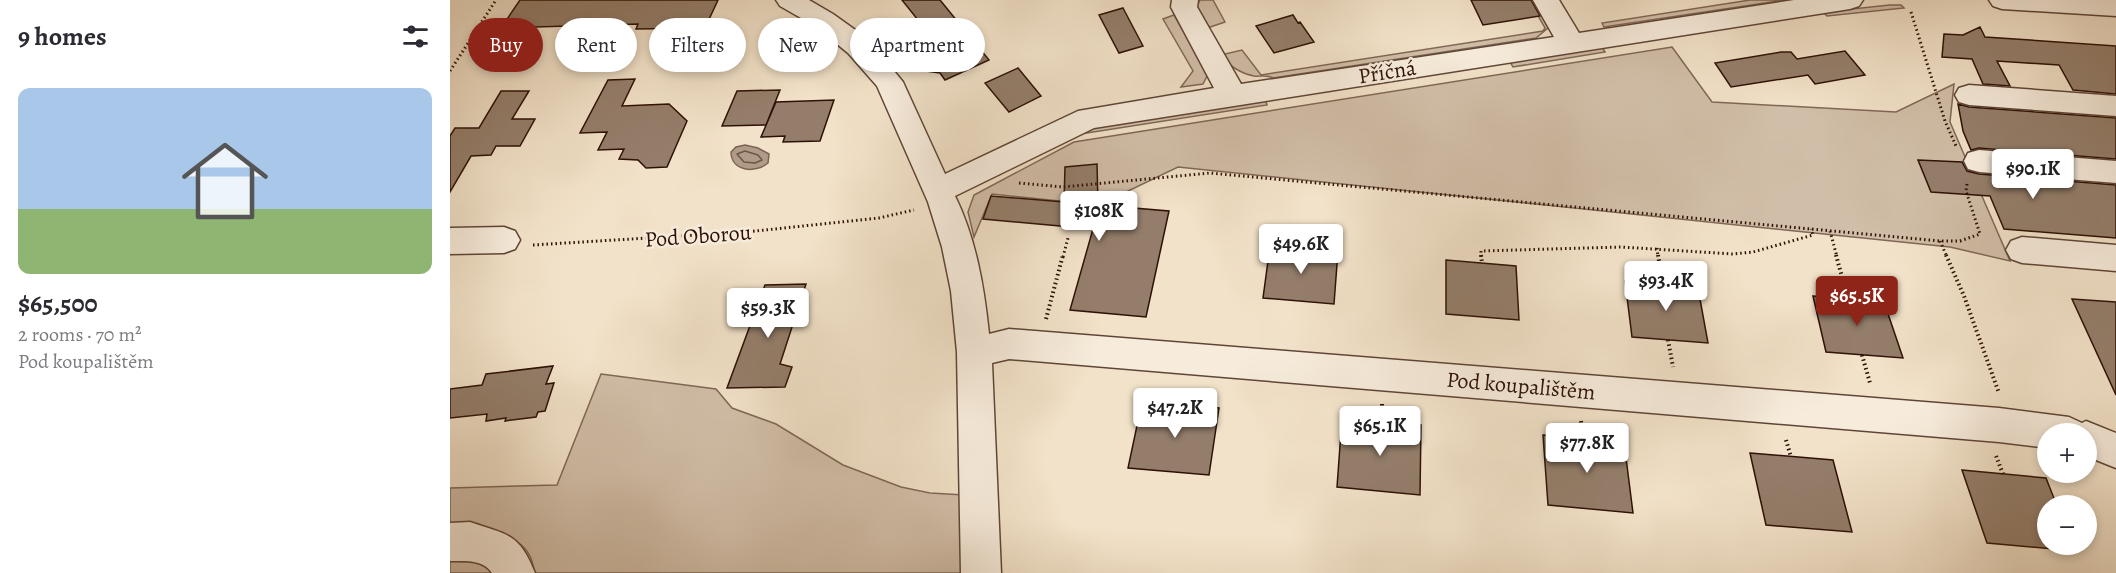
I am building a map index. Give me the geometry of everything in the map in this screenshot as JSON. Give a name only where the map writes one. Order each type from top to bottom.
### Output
[{"type":"street","points":[[789,0],[824,20],[858,46],[889,82],[941,196],[968,291],[974,352],[981,573]]},
{"type":"street","points":[[1185,0],[1184,8],[1227,83],[1230,94]]},
{"type":"street","points":[[1546,0],[1571,42]]},
{"type":"street","name":"Příčná","points":[[941,196],[1082,120],[1230,94],[1850,0]]},
{"type":"street","points":[[2002,0],[2116,7]]},
{"type":"street","points":[[1969,95],[2116,106]]},
{"type":"street","points":[[1968,165],[2116,172]]},
{"type":"street","points":[[450,241],[504,240]]},
{"type":"street","points":[[2022,250],[2116,258]]},
{"type":"street","name":"Pod koupalištěm","points":[[974,352],[1009,344],[1988,424],[2037,430]]},
{"type":"street","points":[[2097,443],[2116,451]]},
{"type":"street","points":[[450,542],[470,541],[501,552],[514,573]]},
{"type":"path","points":[[450,71],[496,0]]},
{"type":"path","points":[[1014,183],[1063,187],[1210,173],[1940,241],[1960,241],[1980,234],[1966,191],[1968,165],[1945,122],[1911,12]]},
{"type":"path","name":"Pod Oborou","points":[[504,240],[523,246],[746,232],[898,215],[941,196]]},
{"type":"path","points":[[1482,263],[1481,251],[1604,247],[1657,248],[1714,253],[1753,252],[1812,235],[1811,229]]},
{"type":"path","points":[[1830,231],[1848,299]]},
{"type":"path","points":[[1305,249],[1306,237]]},
{"type":"path","points":[[1044,326],[1068,238]]},
{"type":"path","points":[[1940,241],[1964,296],[2000,395]]},
{"type":"path","points":[[1657,248],[1664,285]]},
{"type":"path","points":[[1668,340],[1673,370]]},
{"type":"path","points":[[1862,355],[1871,386]]},
{"type":"shaded area","points":[[1200,0],[1213,0],[1225,22],[1207,28],[1195,11]]},
{"type":"shaded area","points":[[1529,0],[1536,0],[1548,28],[1536,38],[1273,78],[1245,73],[1231,66],[1221,55],[1242,50],[1261,75],[1543,31],[1545,28]]},
{"type":"shaded area","points":[[1750,0],[1785,0],[1604,27],[1602,23]]},
{"type":"shaded area","points":[[1901,5],[1904,8],[1827,16],[1823,12]]},
{"type":"shaded area","points":[[1174,15],[1208,74],[1203,84],[1181,87],[1193,71],[1163,19]]},
{"type":"shaded area","points":[[1602,47],[1605,52],[1513,67],[1510,62]]},
{"type":"shaded area","points":[[1672,47],[1712,102],[1896,112],[1954,84],[1950,122],[2010,261],[1950,247],[1178,167],[1099,205],[992,194],[974,237],[968,212],[974,195],[1074,142]]},
{"type":"shaded area","points":[[1265,99],[1267,105],[1074,135],[1092,128]]},
{"type":"shaded area","points":[[601,374],[716,389],[732,408],[776,424],[843,465],[901,487],[930,493],[964,495],[967,573],[534,573],[531,559],[525,548],[515,541],[491,533],[450,528],[450,488],[557,485]]},
{"type":"shaded area","points":[[450,553],[463,554],[501,573],[450,573]]},
{"type":"water","points":[[745,145],[769,154],[768,163],[757,169],[739,167],[732,158],[731,152],[736,147]]},
{"type":"building","points":[[520,0],[718,0],[710,18],[649,18],[649,29],[637,29],[637,18],[555,18],[555,26],[543,27],[543,18],[508,18]]},
{"type":"building","points":[[902,0],[940,0],[955,18],[916,18]]},
{"type":"building","points":[[1471,0],[1531,0],[1540,16],[1483,25]]},
{"type":"building","points":[[1123,8],[1143,46],[1119,53],[1099,15]]},
{"type":"building","points":[[1293,15],[1314,42],[1274,53],[1256,26]]},
{"type":"building","points":[[1980,27],[1985,37],[2116,46],[2116,94],[2073,90],[2059,65],[1997,61],[2010,86],[1983,84],[1972,59],[1942,57],[1944,34],[1963,35]]},
{"type":"building","points":[[1845,51],[1865,75],[1815,84],[1808,75],[1731,87],[1715,63],[1781,52],[1791,52],[1797,59]]},
{"type":"building","points":[[1018,68],[1041,96],[1009,112],[985,83]]},
{"type":"building","points":[[932,72],[963,72],[945,80],[940,73]]},
{"type":"building","points":[[635,79],[622,106],[669,104],[687,121],[667,167],[646,168],[638,160],[619,159],[624,149],[598,150],[607,132],[580,133],[608,80]]},
{"type":"building","points":[[780,90],[766,125],[722,126],[737,91]]},
{"type":"building","points":[[501,91],[529,91],[512,119],[535,119],[520,146],[496,146],[491,155],[471,156],[450,192],[450,136],[455,128],[479,128]]},
{"type":"building","points":[[834,100],[820,141],[783,142],[785,136],[761,137],[776,102]]},
{"type":"building","points":[[1958,104],[1969,107],[2116,118],[2116,159],[1979,148],[1971,150],[1963,131]]},
{"type":"building","points":[[1918,160],[1962,162],[1967,171],[1979,174],[2116,185],[2116,238],[2004,229],[1990,196],[1931,192]]},
{"type":"building","points":[[1097,164],[1098,205],[1169,211],[1146,317],[1070,310],[1093,229],[983,219],[991,196],[1064,202],[1065,167]]},
{"type":"building","points":[[1270,246],[1338,251],[1334,304],[1263,298]]},
{"type":"building","points":[[1446,260],[1516,266],[1519,320],[1446,314]]},
{"type":"building","points":[[1625,281],[1698,288],[1708,343],[1632,337]]},
{"type":"building","points":[[806,284],[780,364],[792,367],[785,387],[727,388],[765,285]]},
{"type":"building","points":[[1813,296],[1884,302],[1903,358],[1826,352]]},
{"type":"building","points":[[2072,299],[2116,302],[2116,395]]},
{"type":"building","points":[[553,366],[546,384],[554,383],[545,411],[538,412],[536,417],[505,421],[506,418],[486,421],[487,414],[450,418],[450,389],[482,385],[486,374]]},
{"type":"building","points":[[1142,402],[1219,408],[1209,475],[1128,468]]},
{"type":"building","points":[[1342,418],[1421,425],[1420,495],[1337,487]]},
{"type":"building","points":[[1543,435],[1624,442],[1633,513],[1548,505]]},
{"type":"building","points":[[1750,453],[1833,460],[1852,532],[1766,525]]},
{"type":"building","points":[[1962,470],[2037,477],[2037,483],[2048,483],[2053,495],[2037,495],[2037,547],[1987,543]]}]
